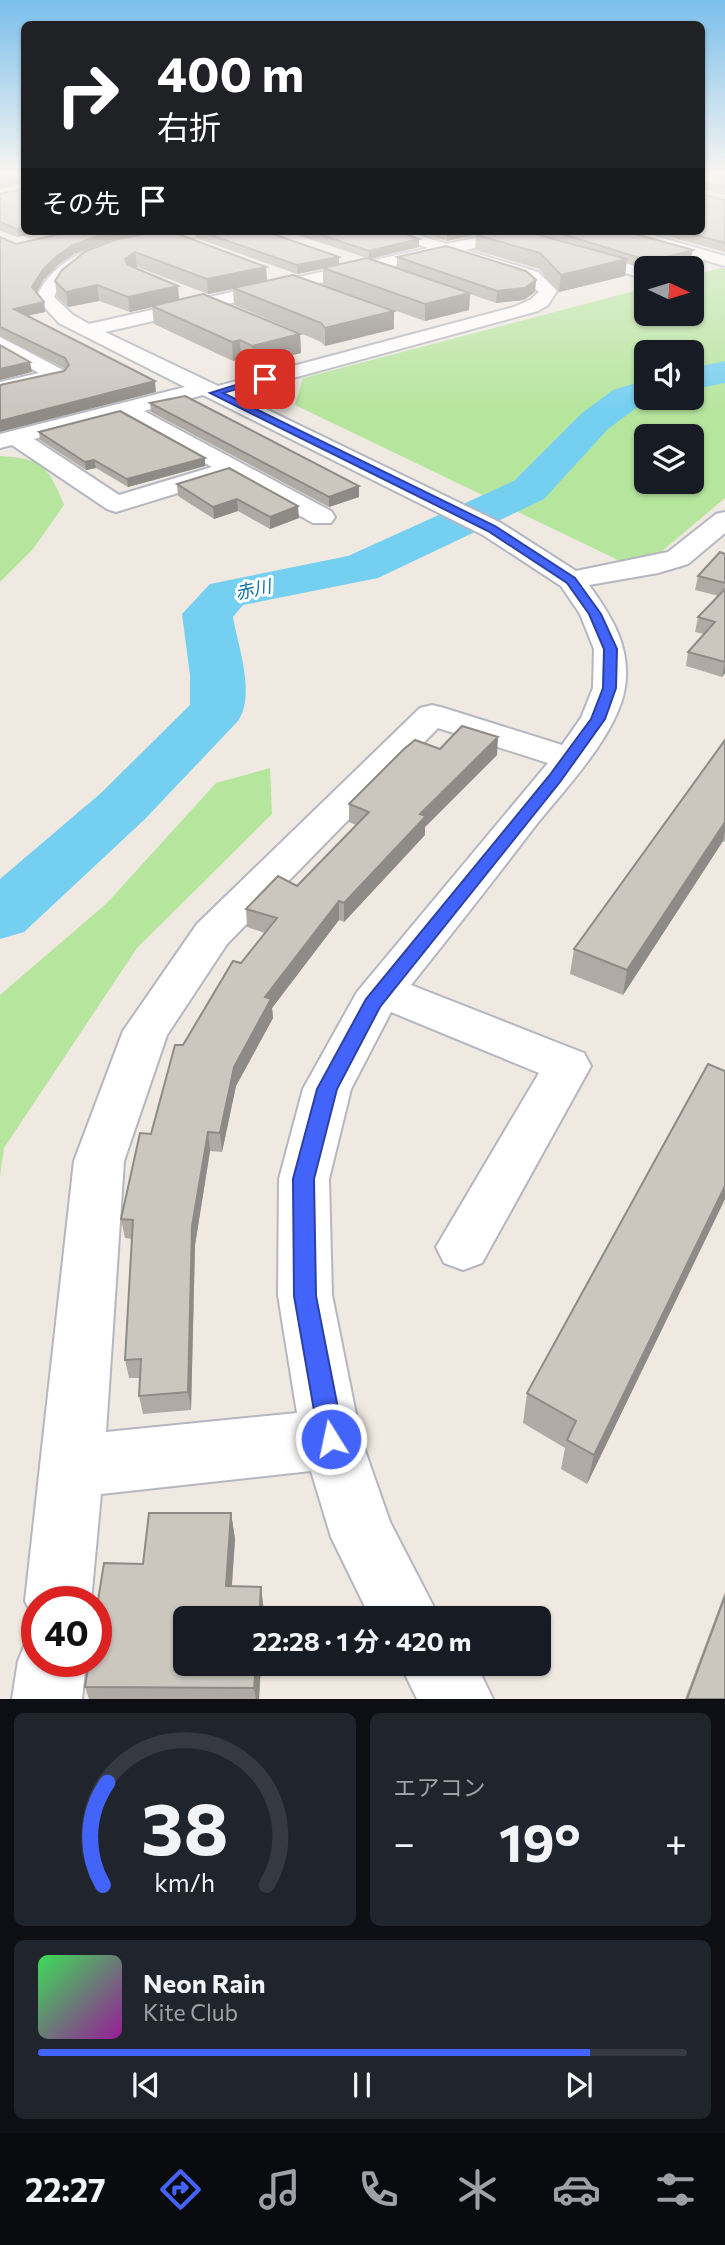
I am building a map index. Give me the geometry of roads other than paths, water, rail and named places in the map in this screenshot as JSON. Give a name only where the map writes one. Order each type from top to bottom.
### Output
[{"type":"street","points":[[104,252],[64,269],[52,278],[45,298],[66,319],[492,528],[571,580],[595,614],[610,649],[610,688],[598,719],[570,759],[383,991],[327,1089],[304,1179],[305,1296],[331,1439],[362,1537],[400,1606]]},
{"type":"street","points":[[86,330],[433,252]]},
{"type":"street","points":[[457,252],[532,276],[548,290],[568,287]]},
{"type":"street","points":[[571,252],[634,271]]},
{"type":"street","points":[[695,252],[725,261]]},
{"type":"street","points":[[333,255],[407,280]]},
{"type":"street","points":[[258,269],[320,292]]},
{"type":"street","points":[[172,289],[242,318]]},
{"type":"street","points":[[8,439],[532,308],[544,300],[548,290]]},
{"type":"street","points":[[408,325],[433,334]]},
{"type":"street","points":[[0,388],[58,375],[1,345]]},
{"type":"street","points":[[124,409],[322,517]]},
{"type":"street","points":[[8,439],[116,504],[234,468]]},
{"type":"street","points":[[571,580],[658,565],[678,558],[725,520]]},
{"type":"street","points":[[60,1586],[74,1466],[99,1161],[146,1031],[212,934],[432,715],[570,759]]},
{"type":"street","points":[[383,991],[568,1066],[463,1247]]},
{"type":"street","points":[[74,1466],[331,1439]]},
{"type":"street","points":[[442,1676],[458,1699]]},
{"type":"street","points":[[47,1699],[50,1677]]},
{"type":"waterway","name":"赤川","points":[[704,376],[725,372]]},
{"type":"waterway","name":"赤川","points":[[0,916],[123,806],[218,709],[217,675],[207,614],[227,594],[361,568],[529,490],[595,421],[634,395]]}]
